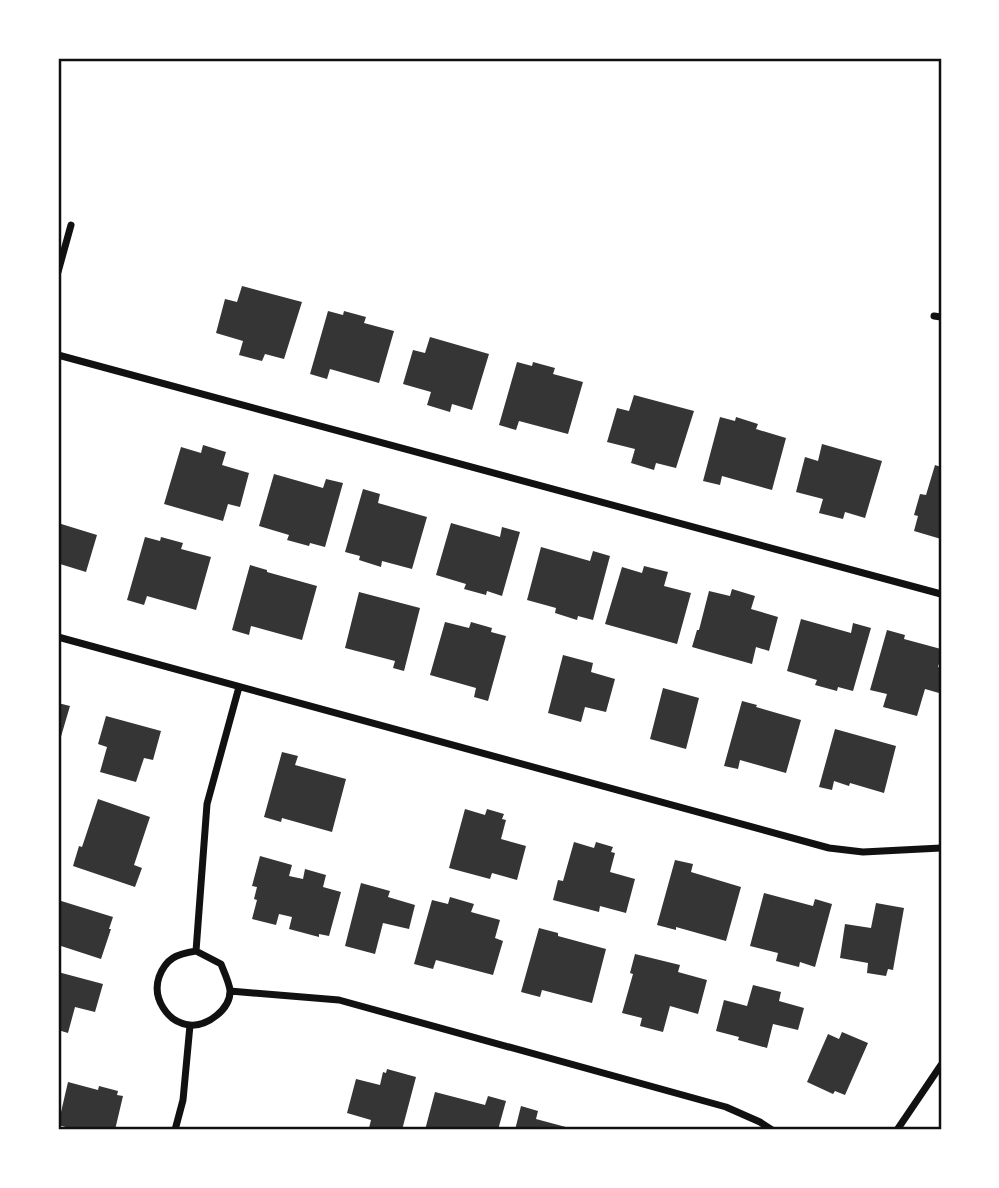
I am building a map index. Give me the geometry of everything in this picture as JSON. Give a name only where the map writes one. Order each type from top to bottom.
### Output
[{"type":"street","points":[[58,272],[71,225]]},
{"type":"street","points":[[58,355],[941,594]]},
{"type":"street","points":[[58,637],[828,849],[863,852],[941,848]]},
{"type":"street","points":[[196,951],[207,804],[239,687]]},
{"type":"street","points":[[196,951],[221,964],[230,991],[224,1009],[209,1022],[190,1025],[172,1018],[160,1004],[156,985],[163,967],[177,954],[196,951]]},
{"type":"street","points":[[230,991],[339,1000],[726,1107],[772,1130]]},
{"type":"street","points":[[175,1130],[183,1100],[190,1025]]},
{"type":"street","points":[[897,1130],[941,1065]]},
{"type":"building","points":[[242,286],[302,302],[284,359],[265,354],[262,361],[239,355],[243,341],[216,333],[225,299],[237,302]]},
{"type":"building","points":[[328,311],[343,315],[344,311],[366,317],[364,323],[394,331],[379,383],[330,369],[327,379],[310,374]]},
{"type":"building","points":[[430,337],[489,354],[472,410],[452,404],[450,412],[427,405],[431,392],[403,384],[413,350],[425,353]]},
{"type":"building","points":[[517,362],[532,366],[533,362],[555,368],[553,374],[583,382],[568,434],[519,421],[516,430],[499,425]]},
{"type":"building","points":[[634,395],[694,411],[676,468],[656,463],[654,470],[631,463],[635,449],[607,442],[617,408],[629,411]]},
{"type":"building","points":[[720,417],[735,421],[736,417],[758,424],[756,429],[786,438],[772,490],[722,476],[720,485],[703,481]]},
{"type":"building","points":[[822,444],[882,461],[865,518],[845,512],[843,519],[819,513],[823,499],[796,492],[805,457],[818,461]]},
{"type":"building","points":[[203,445],[226,452],[222,465],[249,473],[240,507],[228,504],[223,521],[164,504],[181,447],[201,453]]},
{"type":"building","points":[[935,465],[941,467],[941,539],[914,531],[918,516],[914,515],[920,494],[926,495]]},
{"type":"building","points":[[274,474],[323,488],[326,479],[343,483],[325,547],[287,540],[289,535],[259,526]]},
{"type":"building","points":[[363,489],[380,494],[378,503],[427,517],[412,569],[382,561],[381,567],[345,552]]},
{"type":"building","points":[[58,523],[97,535],[86,572],[60,564],[58,570]]},
{"type":"building","points":[[451,523],[500,537],[502,527],[520,532],[502,596],[487,591],[486,595],[464,589],[466,584],[436,575]]},
{"type":"building","points":[[145,537],[160,541],[161,537],[183,543],[181,549],[211,557],[196,610],[147,596],[144,605],[127,600]]},
{"type":"building","points":[[541,547],[590,561],[593,551],[610,556],[593,620],[578,616],[577,620],[555,613],[556,608],[527,600]]},
{"type":"building","points":[[250,565],[317,586],[302,640],[251,626],[249,635],[232,630]]},
{"type":"building","points":[[644,566],[668,572],[664,586],[691,593],[677,644],[605,624],[622,567],[642,573]]},
{"type":"building","points":[[732,589],[755,596],[751,609],[778,617],[769,651],[756,647],[752,664],[692,647],[709,591],[730,596]]},
{"type":"building","points":[[359,592],[420,608],[404,671],[393,668],[395,661],[345,648]]},
{"type":"building","points":[[801,619],[851,633],[853,623],[871,628],[853,691],[838,687],[837,691],[815,685],[817,680],[787,671]]},
{"type":"building","points":[[445,622],[469,628],[471,622],[492,628],[491,632],[506,636],[488,701],[474,697],[476,688],[430,675]]},
{"type":"building","points":[[887,630],[905,635],[904,639],[941,649],[938,667],[941,668],[939,693],[925,689],[917,716],[883,707],[887,694],[870,690]]},
{"type":"building","points":[[563,655],[593,663],[591,672],[615,679],[606,712],[585,707],[581,722],[548,713]]},
{"type":"building","points":[[663,688],[699,698],[686,749],[650,739]]},
{"type":"building","points":[[742,701],[801,720],[786,773],[740,760],[738,769],[724,766]]},
{"type":"building","points":[[58,703],[70,706],[60,740],[58,740]]},
{"type":"building","points":[[106,716],[161,731],[153,760],[144,758],[136,782],[100,772],[107,747],[98,744]]},
{"type":"building","points":[[835,729],[896,746],[884,793],[834,781],[832,790],[819,787]]},
{"type":"building","points":[[282,752],[298,756],[295,765],[346,779],[332,832],[282,818],[281,822],[264,817]]},
{"type":"building","points":[[98,799],[150,817],[134,865],[142,868],[135,887],[73,866]]},
{"type":"building","points":[[465,809],[485,815],[487,809],[504,814],[502,819],[506,820],[501,839],[526,846],[517,880],[492,873],[490,879],[449,868]]},
{"type":"building","points":[[574,842],[594,848],[596,842],[613,847],[611,852],[615,853],[610,872],[635,879],[626,913],[600,906],[599,912],[553,900],[558,880],[563,881]]},
{"type":"building","points":[[260,856],[292,865],[289,876],[303,879],[305,869],[326,875],[323,887],[341,892],[329,936],[319,934],[319,937],[289,929],[292,917],[279,914],[276,925],[252,919],[257,887],[252,886]]},
{"type":"building","points":[[675,860],[693,864],[691,872],[741,887],[726,941],[676,927],[676,930],[657,925]]},
{"type":"building","points":[[361,883],[390,891],[388,897],[415,905],[409,929],[383,923],[375,954],[345,946]]},
{"type":"building","points":[[764,893],[813,906],[815,899],[832,904],[815,967],[800,962],[799,967],[776,961],[778,953],[750,946]]},
{"type":"building","points":[[450,897],[474,904],[471,912],[500,920],[495,938],[503,941],[493,975],[436,960],[433,969],[414,964],[432,900],[448,904]]},
{"type":"building","points":[[58,900],[113,917],[101,959],[58,945]]},
{"type":"building","points":[[876,903],[904,908],[893,970],[888,969],[886,976],[867,973],[868,963],[840,958],[845,924],[871,928]]},
{"type":"building","points":[[539,928],[606,949],[592,1003],[542,990],[540,997],[521,992]]},
{"type":"building","points":[[635,954],[680,965],[678,972],[707,980],[698,1014],[670,1006],[663,1032],[640,1026],[642,1018],[622,1013],[633,974],[630,973]]},
{"type":"building","points":[[58,972],[103,984],[95,1012],[75,1007],[68,1033],[58,1030]]},
{"type":"building","points":[[753,985],[781,992],[779,1001],[804,1008],[798,1030],[773,1024],[767,1048],[716,1031],[724,1000],[747,1006]]},
{"type":"building","points":[[842,1032],[868,1043],[845,1095],[835,1091],[833,1094],[807,1082],[828,1034],[839,1039]]},
{"type":"building","points":[[387,1069],[416,1077],[402,1130],[369,1128],[371,1120],[347,1113],[356,1079],[380,1085],[383,1072],[386,1073]]},
{"type":"building","points":[[68,1082],[98,1090],[99,1086],[118,1091],[117,1095],[123,1096],[115,1130],[77,1130],[58,1125]]},
{"type":"building","points":[[435,1092],[485,1105],[488,1096],[506,1101],[498,1130],[425,1130]]},
{"type":"building","points":[[521,1106],[538,1111],[536,1119],[577,1130],[515,1130]]}]
